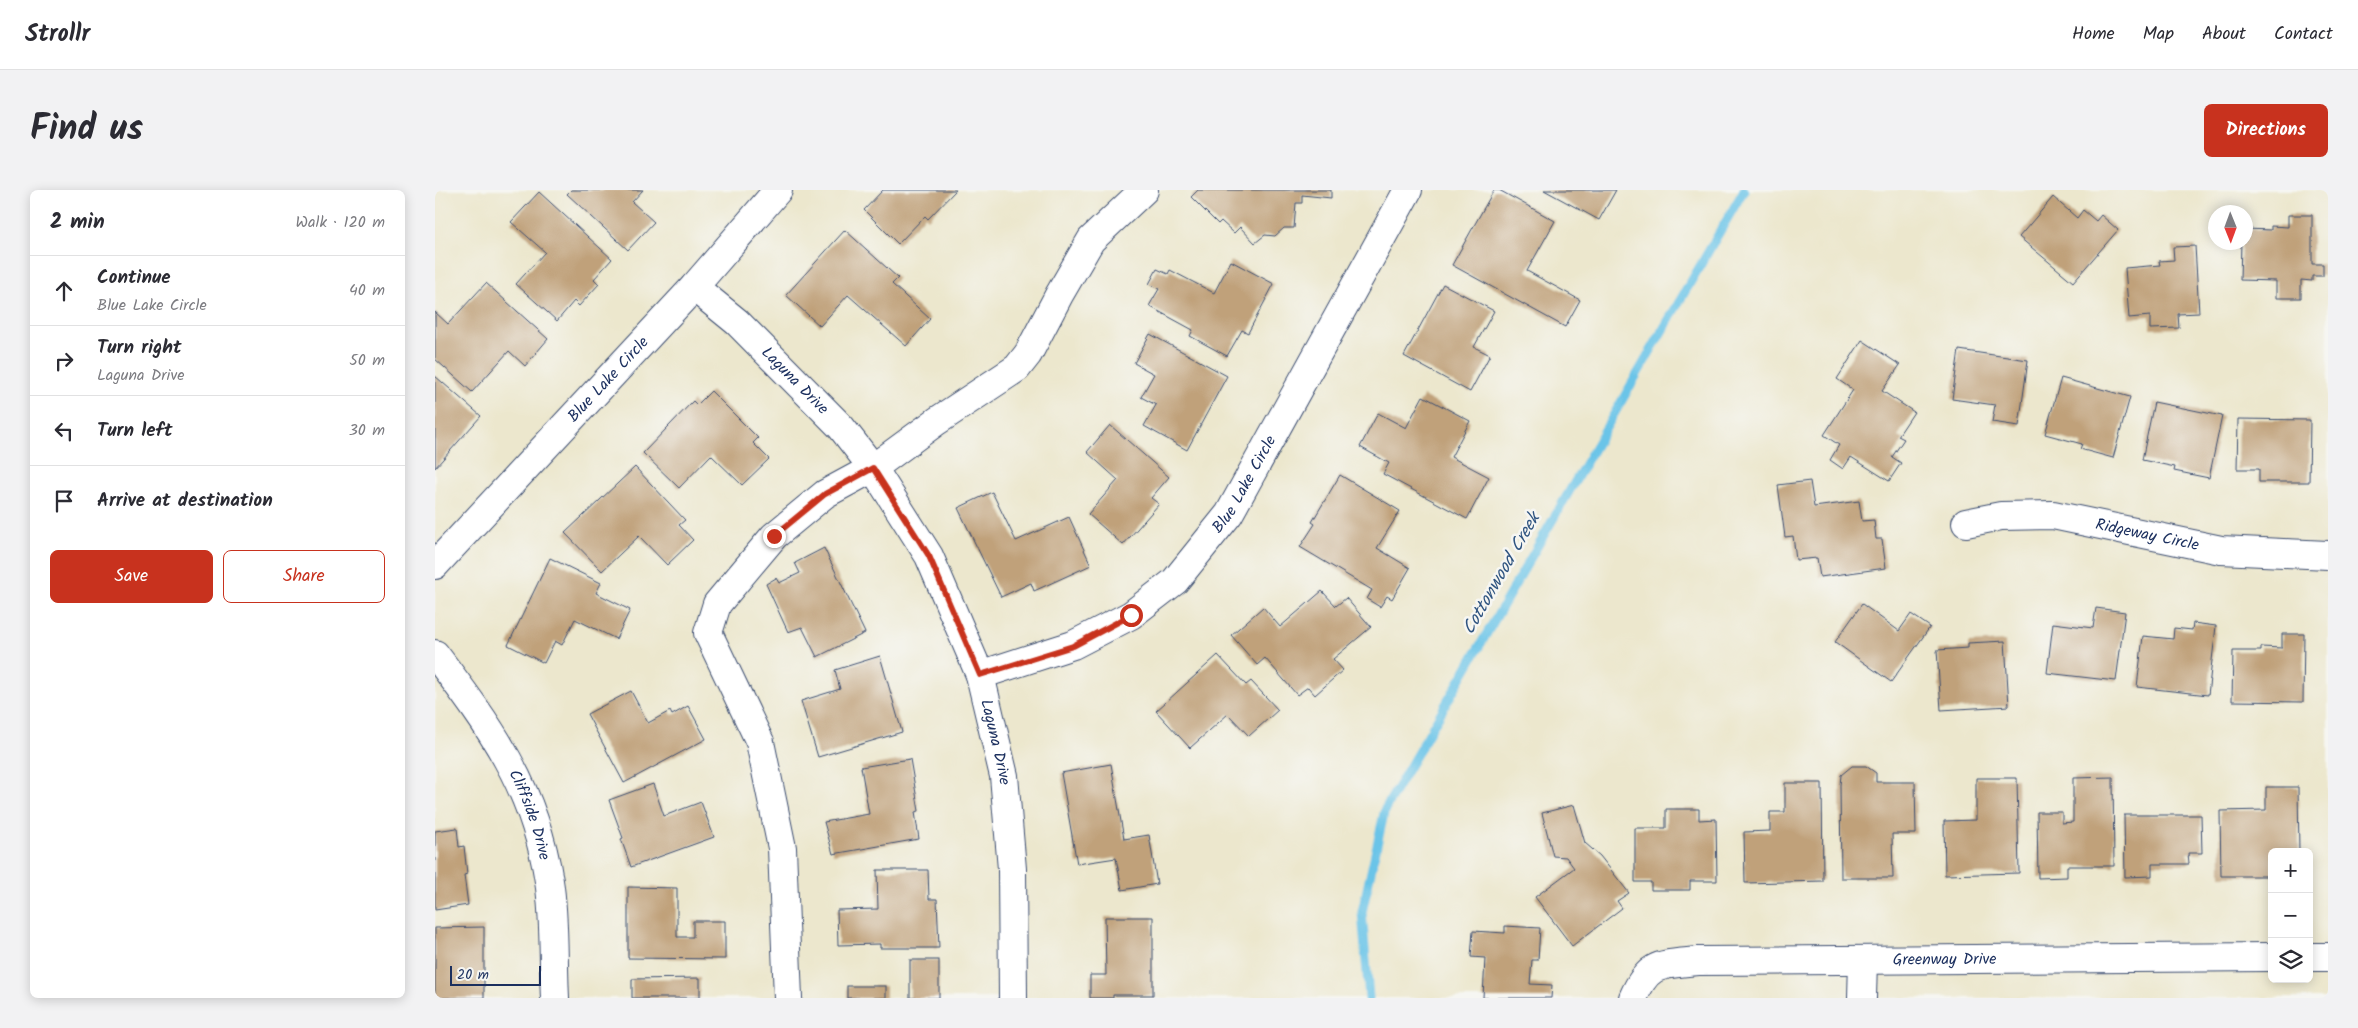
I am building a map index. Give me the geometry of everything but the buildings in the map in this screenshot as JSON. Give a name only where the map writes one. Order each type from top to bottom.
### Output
[{"type":"street","name":"Blue Lake Circle","points":[[435,565],[694,287],[778,190]]},
{"type":"street","points":[[788,998],[782,848],[760,742],[708,633],[717,604],[774,536],[825,494],[873,468],[959,406],[1017,368],[1028,354],[1091,240],[1144,190]]},
{"type":"street","name":"Blue Lake Circle","points":[[980,675],[1073,646],[1131,615],[1175,581],[1229,514],[1408,190]]},
{"type":"street","name":"Laguna Drive","points":[[694,287],[737,322],[841,427],[873,468],[929,556],[980,675],[1004,776],[1012,869],[1013,998]]},
{"type":"street","name":"Ridgeway Circle","points":[[1966,523],[2001,516],[2053,515],[2221,550],[2328,556]]},
{"type":"street","name":"Cliffside Drive","points":[[435,654],[479,712],[509,758],[538,826],[550,882],[555,998]]},
{"type":"street","name":"Greenway Drive","points":[[1633,998],[1642,978],[1659,965],[1698,961],[2268,957]]},
{"type":"street","points":[[2313,957],[2328,957]]},
{"type":"street","points":[[1862,998],[1863,960]]},
{"type":"waterway","name":"Cottonwood Creek","points":[[1369,998],[1362,912],[1385,809],[1744,190]]},
{"type":"route","points":[[774,536],[825,494],[873,468],[929,556],[980,675],[1073,646],[1131,615]]}]
